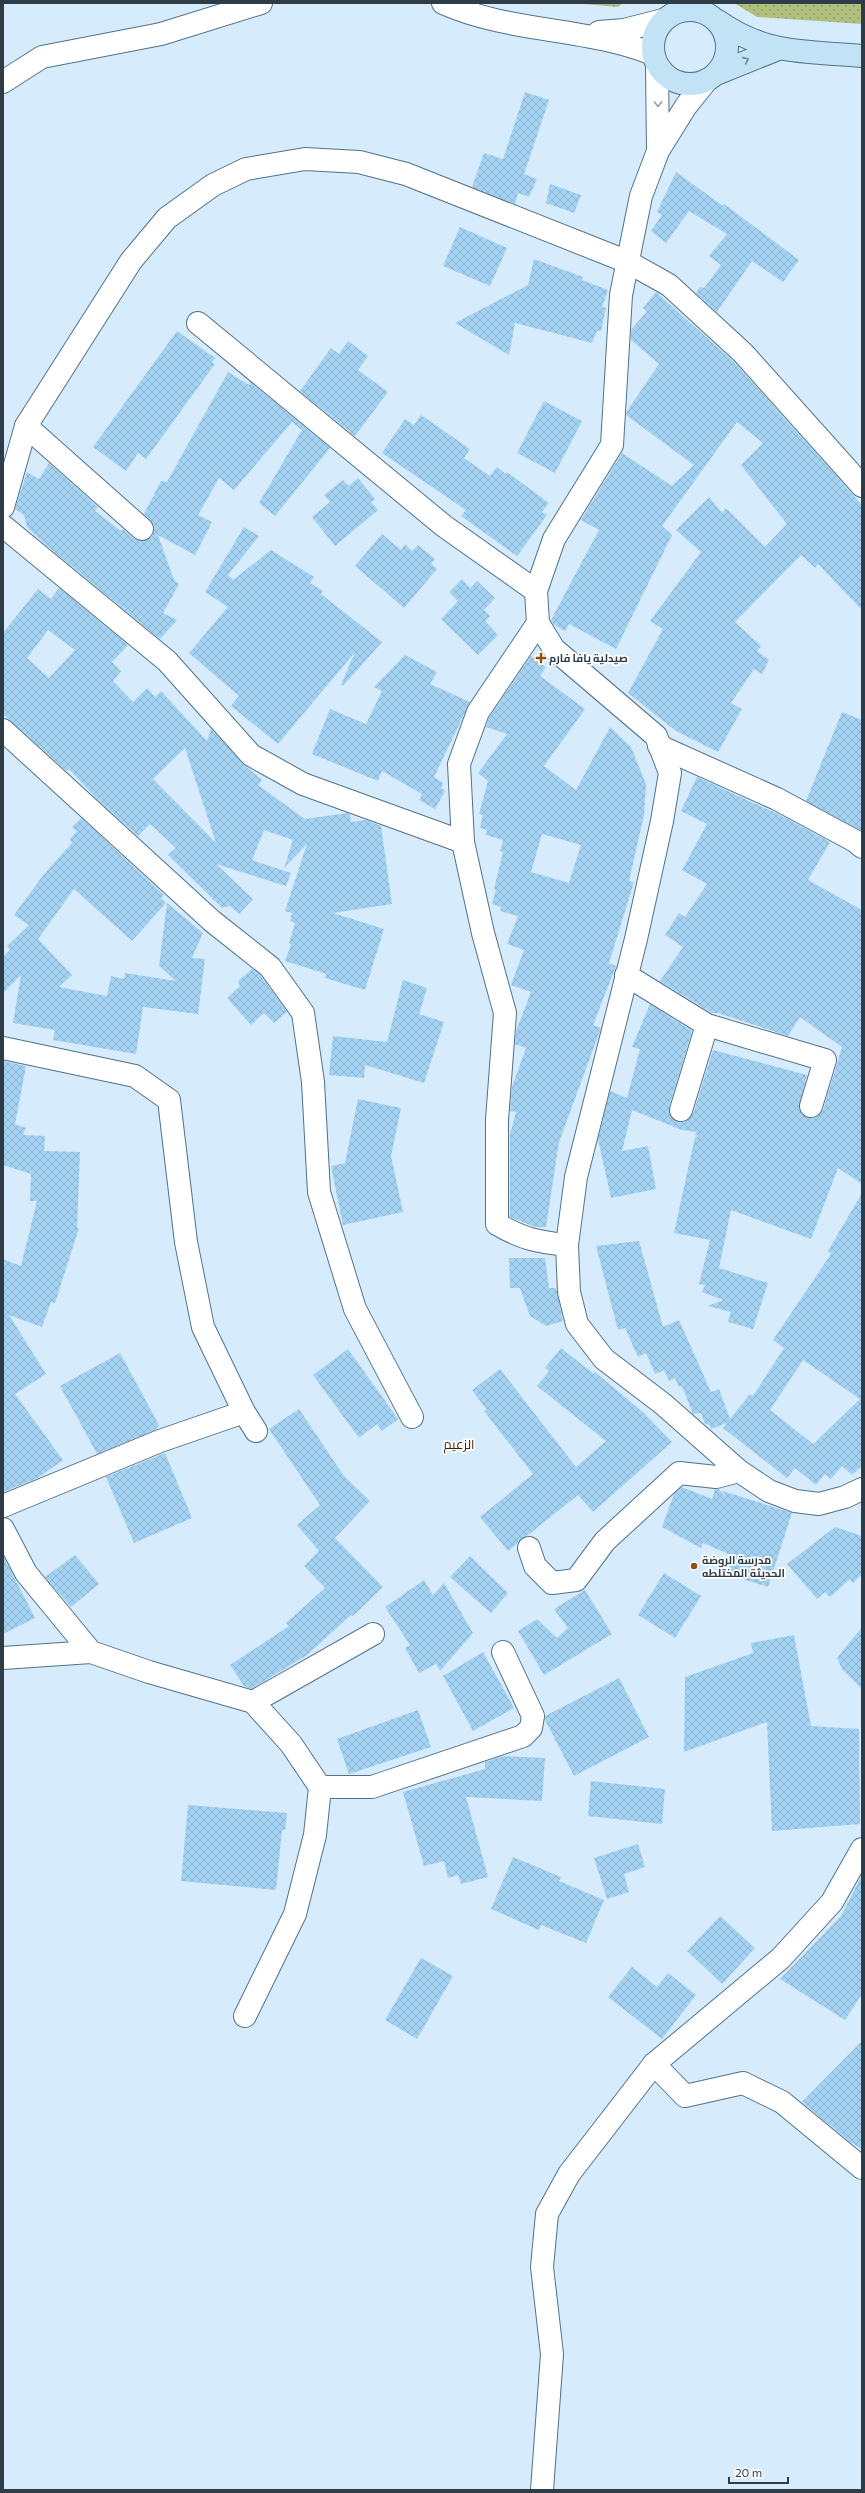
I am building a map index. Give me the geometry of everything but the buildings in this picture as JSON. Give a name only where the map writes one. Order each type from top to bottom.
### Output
[{"type":"main road","points":[[778,49],[696,84],[674,81],[664,74],[655,59],[653,42],[656,30],[663,20],[673,13],[685,9],[708,13],[752,42],[778,49],[862,56]]},
{"type":"main road","points":[[711,77],[727,54],[725,31],[718,21]]},
{"type":"street","points":[[3,82],[42,57],[161,34],[261,3]]},
{"type":"street","points":[[443,3],[467,14],[515,25],[584,34],[632,46],[655,59],[658,152]]},
{"type":"street","points":[[584,34],[624,30],[663,20]]},
{"type":"street","points":[[711,77],[686,106],[658,152],[641,196],[621,295],[612,445],[554,539],[536,591],[538,623],[554,649],[656,736],[670,773],[662,821],[636,939],[576,1177],[567,1244],[569,1292],[577,1324],[604,1359],[663,1404],[739,1471],[769,1491],[795,1501],[819,1504],[845,1497],[862,1489]]},
{"type":"street","points":[[3,507],[26,426],[131,261],[167,218],[212,185],[246,169],[305,159],[360,162],[406,174],[628,262],[669,284],[743,353],[862,486]]},
{"type":"street","points":[[198,323],[444,526],[536,591]]},
{"type":"street","points":[[26,426],[142,529]]},
{"type":"street","points":[[3,526],[167,661],[251,755],[303,784],[463,842]]},
{"type":"street","points":[[538,623],[478,712],[459,764],[463,842],[483,933],[505,1013],[497,1120],[497,1224],[519,1237],[545,1243],[567,1244]]},
{"type":"street","points":[[3,730],[212,921],[270,967],[303,1013],[313,1082],[319,1192],[355,1309],[412,1417]]},
{"type":"street","points":[[659,746],[777,799],[855,841],[862,847]]},
{"type":"street","points":[[626,975],[707,1025],[825,1060],[811,1106]]},
{"type":"street","points":[[681,1110],[707,1025]]},
{"type":"street","points":[[3,1048],[135,1076],[169,1100],[186,1242],[203,1327],[244,1412],[256,1431]]},
{"type":"street","points":[[3,1506],[160,1440],[244,1412]]},
{"type":"street","points":[[529,1548],[534,1566],[552,1583],[576,1580],[605,1541],[679,1474],[716,1477],[739,1471]]},
{"type":"street","points":[[3,1529],[26,1573],[91,1652]]},
{"type":"street","points":[[252,1702],[373,1634]]},
{"type":"street","points":[[3,1658],[91,1652],[149,1672],[252,1702],[291,1744],[320,1787],[315,1835],[296,1914],[244,2016]]},
{"type":"street","points":[[320,1787],[372,1787],[523,1736],[531,1728],[533,1716],[504,1652]]},
{"type":"street","points":[[542,2490],[552,2354],[542,2267],[547,2214],[569,2174],[654,2064],[781,1958],[832,1902],[862,1849]]},
{"type":"street","points":[[654,2064],[685,2096],[743,2084],[782,2102],[862,2168]]},
{"type":"green space","points":[[572,3],[623,3],[618,7]]},
{"type":"green space","points":[[734,3],[862,3],[862,24],[757,17]]},
{"type":"place","name":"صيدلية يافا فارم","points":[[541,658]]},
{"type":"place","name":"مدرسة الروضة الحديثة المختلطه","points":[[694,1566]]},
{"type":"district","name":"الزعيم","points":[[459,1444]]}]
